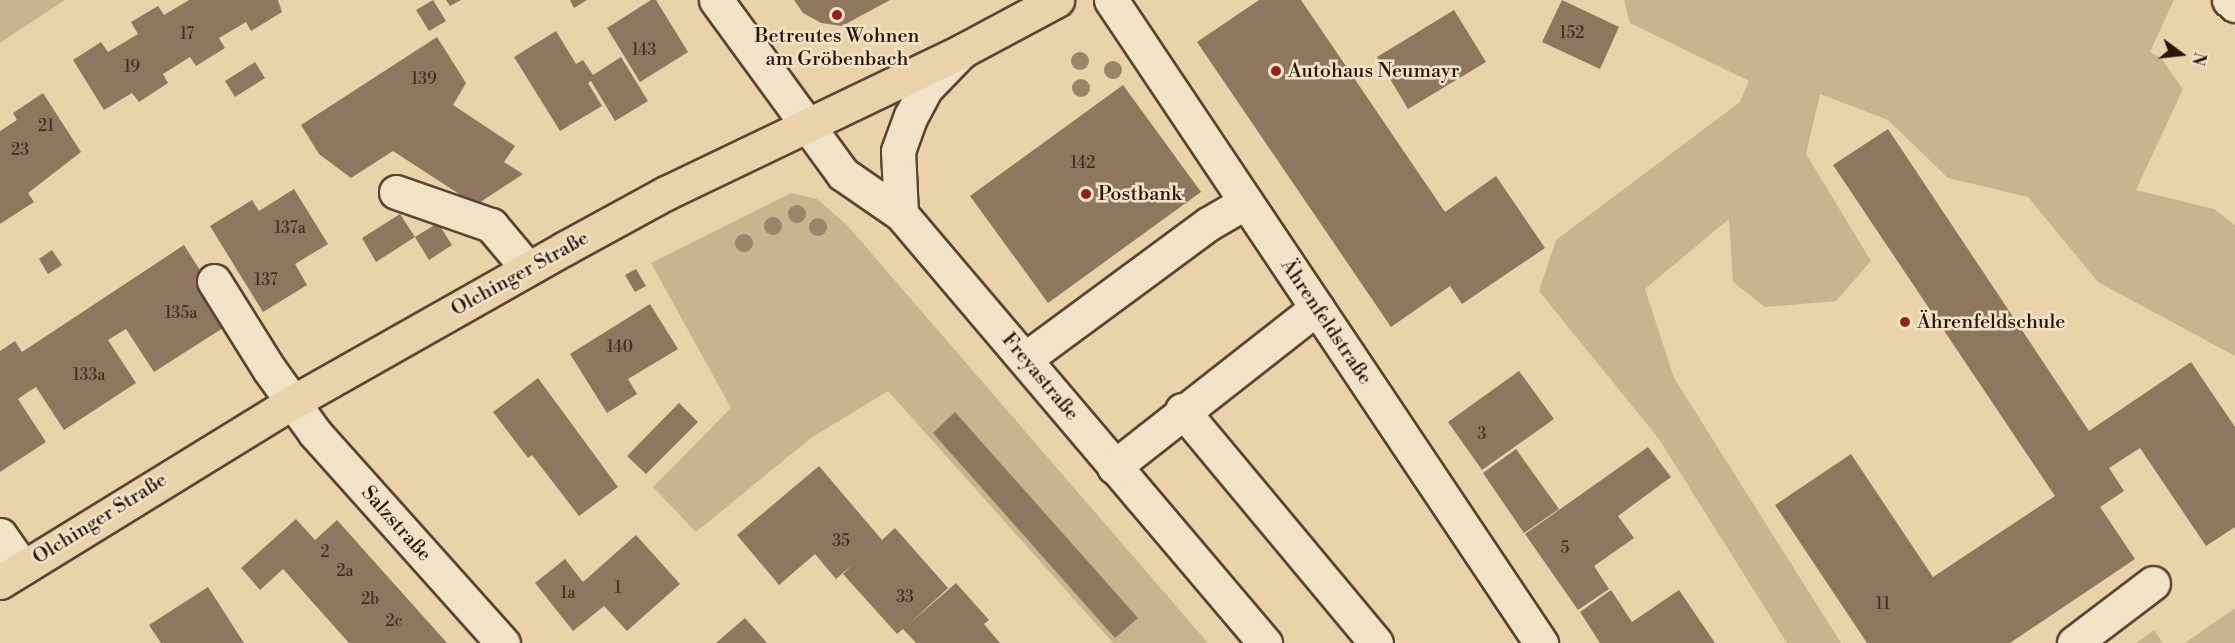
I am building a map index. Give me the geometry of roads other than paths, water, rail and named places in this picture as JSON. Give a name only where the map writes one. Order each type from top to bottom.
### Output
[{"type":"main road","name":"Olchinger Straße","points":[[7,573],[293,402],[528,269],[804,124],[962,51],[1058,0]]},
{"type":"street","name":"Freyastraße","points":[[716,0],[804,124],[843,174],[901,214],[1265,643]]},
{"type":"street","name":"Ährenfeldstraße","points":[[1111,0],[1541,643]]},
{"type":"street","points":[[2229,0],[2235,5]]},
{"type":"street","points":[[901,214],[898,151],[910,116],[927,88],[962,51]]},
{"type":"street","points":[[396,192],[491,225],[528,269]]},
{"type":"street","points":[[1025,359],[1209,224],[1246,202]]},
{"type":"street","name":"Salzstraße","points":[[214,281],[293,402],[502,643]]},
{"type":"street","points":[[1114,467],[1182,410],[1317,308]]},
{"type":"street","points":[[1182,410],[1376,643]]},
{"type":"street","points":[[0,535],[7,573]]},
{"type":"street","points":[[2074,643],[2153,583]]},
{"type":"place","name":"Betreutes Wohnen am Gröbenbach","points":[[837,15]]},
{"type":"place","name":"Autohaus Neumayr","points":[[1276,71]]},
{"type":"place","name":"Postbank","points":[[1086,194]]},
{"type":"place","name":"Ährenfeldschule","points":[[1905,322]]}]
